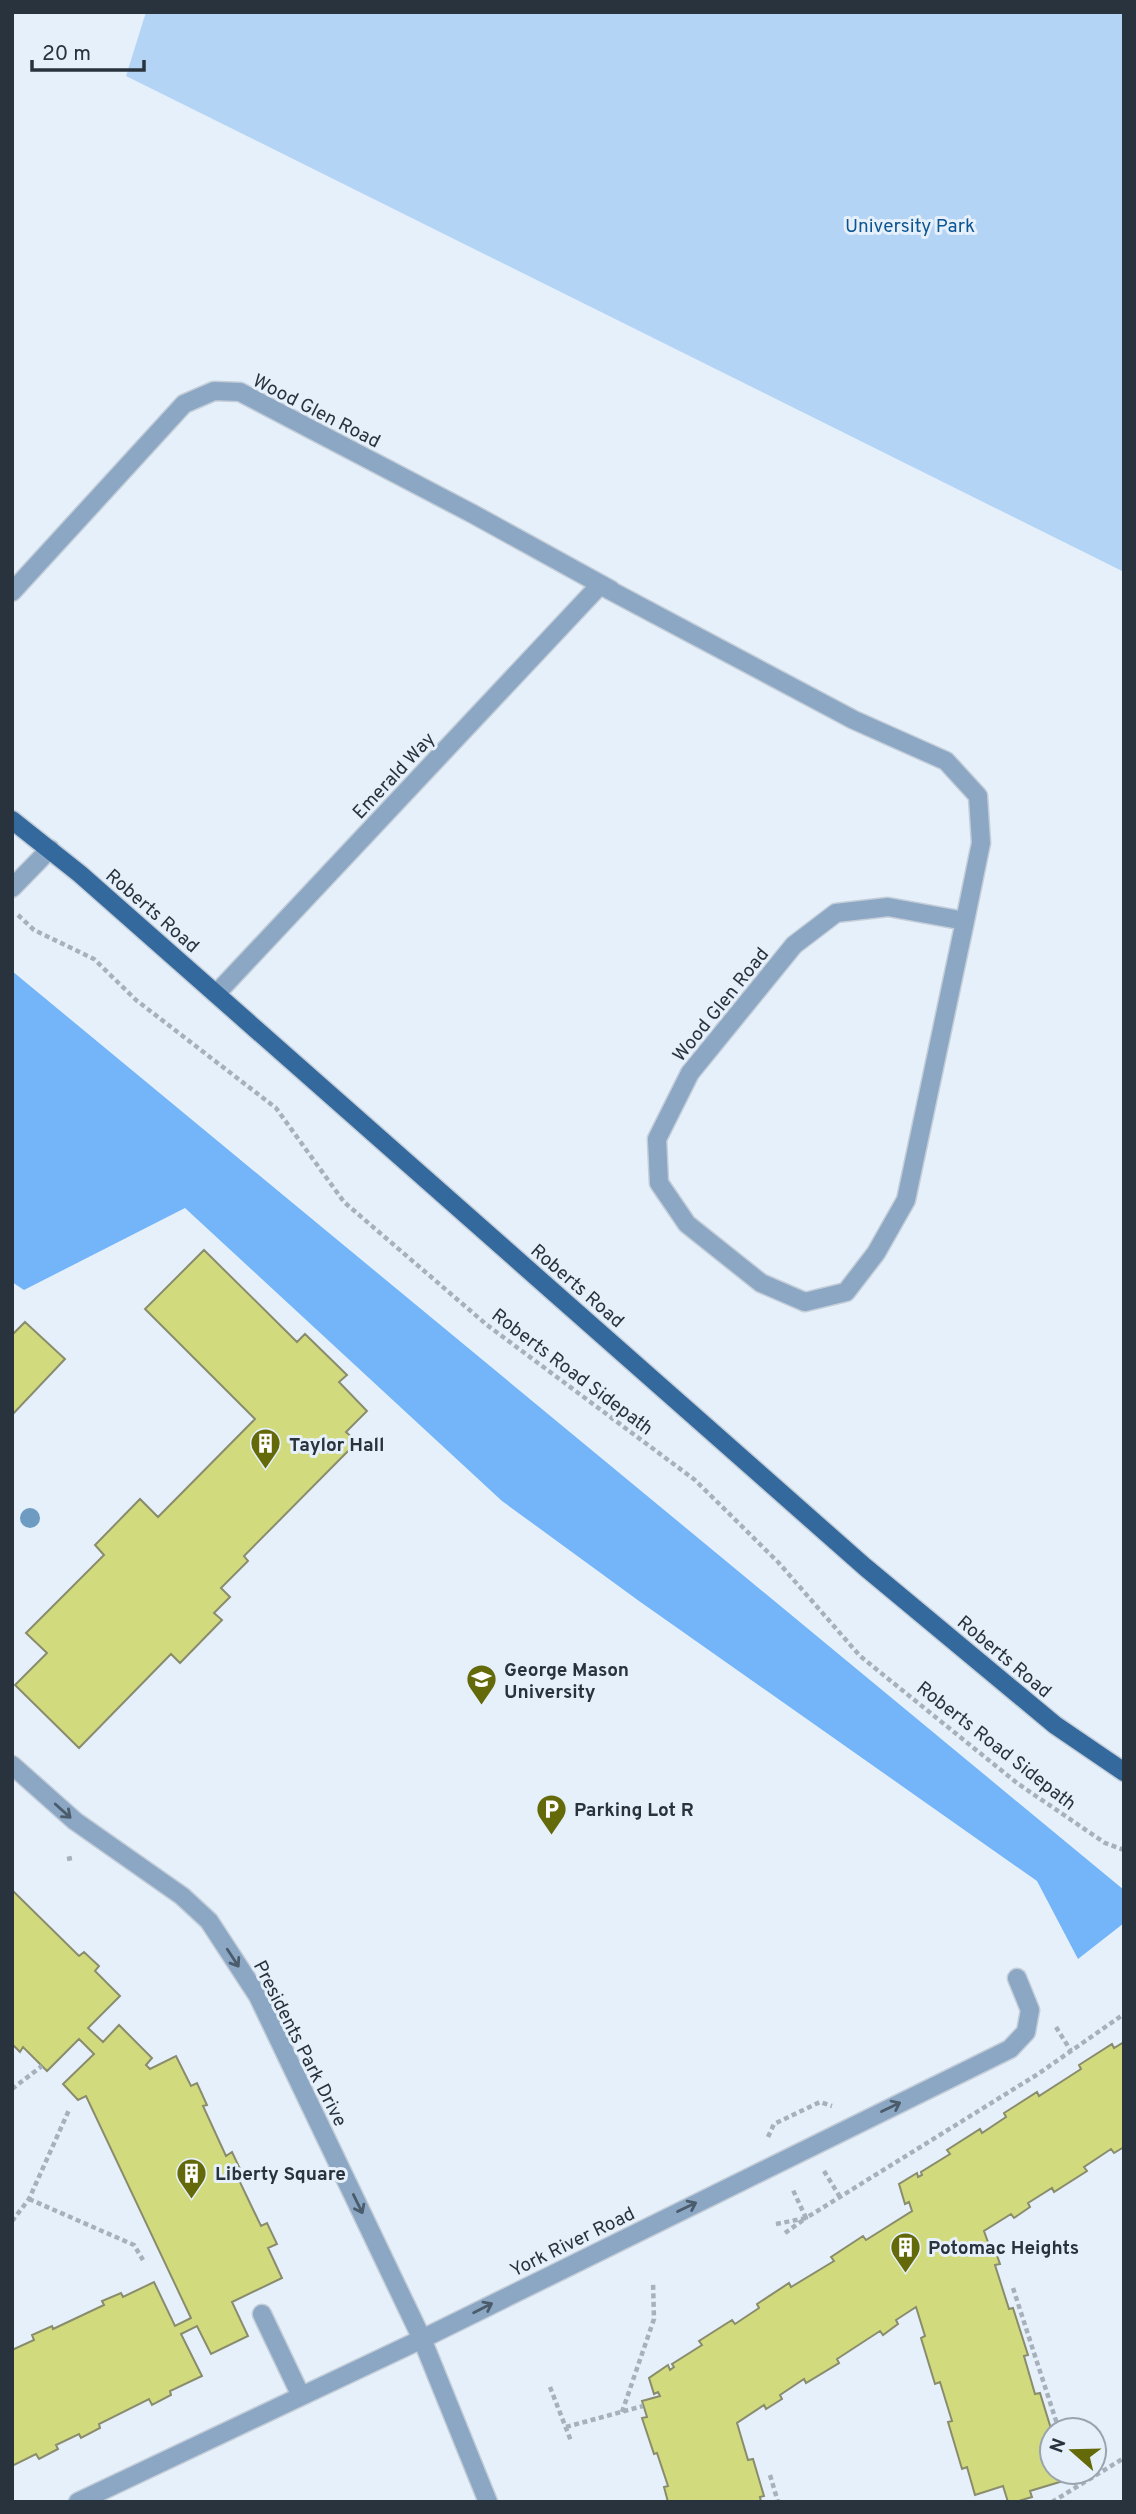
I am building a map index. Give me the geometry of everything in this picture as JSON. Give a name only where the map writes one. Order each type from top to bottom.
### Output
[{"type":"main road","name":"Roberts Road","points":[[12,820],[50,849],[216,994],[866,1567],[1055,1725],[1124,1772]]},
{"type":"street","name":"Wood Glen Road","points":[[12,592],[184,404],[214,391],[240,392],[473,514],[854,720],[946,761],[978,796],[981,843],[965,921],[906,1200],[876,1253],[846,1292],[805,1302],[761,1283],[687,1224],[659,1183],[657,1139],[690,1073],[794,945],[836,912],[888,907],[965,921]]},
{"type":"street","name":"Emerald Way","points":[[216,994],[607,588]]},
{"type":"street","points":[[12,888],[50,849]]},
{"type":"street","name":"Presidents Park Drive","points":[[12,1765],[75,1821],[182,1896],[209,1920],[258,1996],[422,2339],[488,2502]]},
{"type":"street","name":"York River Road","points":[[78,2502],[422,2339],[1010,2049],[1026,2032],[1030,2010],[1017,1978]]},
{"type":"street","points":[[262,2314],[301,2396]]},
{"type":"path","name":"Roberts Road Sidepath","points":[[12,910],[34,930],[94,959],[136,1000],[276,1108],[344,1202],[487,1325],[695,1480],[778,1562],[860,1656],[1017,1783],[1105,1843],[1124,1850]]},
{"type":"path","points":[[785,2233],[1038,2074],[1124,2014]]},
{"type":"path","points":[[1054,2025],[1071,2051]]},
{"type":"path","points":[[12,2089],[42,2066]]},
{"type":"path","points":[[767,2140],[774,2124],[820,2102],[837,2108]]},
{"type":"path","points":[[12,2221],[29,2199],[69,2110]]},
{"type":"path","points":[[820,2162],[839,2197]]},
{"type":"path","points":[[788,2178],[806,2218]]},
{"type":"path","points":[[29,2199],[134,2245],[143,2260]]},
{"type":"path","points":[[776,2224],[806,2218]]},
{"type":"path","points":[[622,2412],[654,2319],[653,2282]]},
{"type":"path","points":[[1013,2288],[1054,2416]]},
{"type":"path","points":[[551,2386],[570,2441]]},
{"type":"path","points":[[566,2427],[643,2406]]},
{"type":"path","points":[[1108,2468],[1124,2458]]},
{"type":"path","points":[[770,2475],[778,2502]]},
{"type":"path","points":[[1052,2502],[1077,2486]]},
{"type":"green space","name":"University Park","points":[[146,12],[1124,12],[1124,572],[126,76]]},
{"type":"shaded area","points":[[12,971],[1124,1890],[1124,1923],[1078,1959],[1037,1881],[639,1601],[502,1501],[185,1208],[24,1290],[12,1282]]},
{"type":"building","name":"Taylor Hall","points":[[204,1250],[297,1342],[305,1334],[347,1375],[339,1382],[367,1411],[346,1432],[357,1442],[244,1556],[248,1561],[221,1588],[230,1597],[214,1613],[222,1620],[180,1663],[171,1654],[79,1748],[15,1685],[47,1653],[26,1633],[104,1555],[95,1545],[140,1499],[158,1517],[255,1419],[145,1309]]},
{"type":"building","points":[[25,1322],[65,1359],[12,1415],[12,1335]]},
{"type":"building","name":"Liberty Square","points":[[12,1890],[79,1956],[84,1952],[99,1966],[95,1971],[120,1996],[88,2028],[103,2042],[119,2025],[152,2058],[146,2065],[150,2069],[176,2056],[191,2086],[197,2083],[207,2105],[203,2106],[226,2156],[232,2152],[242,2173],[237,2176],[261,2226],[267,2223],[277,2244],[268,2248],[282,2278],[232,2302],[248,2336],[211,2354],[197,2326],[181,2334],[202,2376],[170,2391],[171,2395],[152,2405],[149,2399],[99,2424],[100,2428],[81,2438],[79,2434],[56,2445],[58,2449],[39,2459],[36,2454],[12,2466],[12,2350],[34,2340],[32,2335],[52,2326],[53,2329],[104,2305],[102,2301],[121,2293],[123,2297],[154,2282],[175,2326],[191,2318],[86,2096],[78,2100],[63,2084],[94,2054],[79,2039],[47,2071],[23,2047],[20,2052],[12,2044]]},
{"type":"building","name":"Potomac Heights","points":[[1124,2042],[1124,2147],[1114,2153],[1111,2149],[1084,2167],[1087,2171],[1054,2192],[1052,2188],[1028,2203],[1030,2207],[1014,2218],[1011,2214],[984,2231],[989,2245],[993,2244],[1000,2264],[995,2265],[1028,2355],[1024,2356],[1035,2394],[1040,2393],[1047,2416],[1038,2416],[1038,2486],[1046,2486],[1030,2491],[1032,2497],[1015,2502],[1008,2502],[1003,2486],[975,2495],[967,2467],[962,2469],[940,2382],[935,2384],[921,2338],[925,2336],[916,2307],[896,2320],[898,2324],[883,2335],[880,2331],[837,2359],[839,2363],[806,2383],[804,2379],[780,2395],[782,2399],[766,2409],[764,2405],[737,2423],[748,2460],[753,2459],[764,2496],[760,2497],[761,2502],[668,2502],[664,2487],[668,2486],[642,2418],[647,2417],[642,2401],[660,2396],[658,2392],[654,2394],[649,2378],[668,2365],[670,2370],[674,2367],[672,2364],[702,2345],[699,2341],[732,2320],[735,2324],[759,2308],[757,2304],[789,2283],[791,2287],[834,2261],[831,2257],[863,2236],[866,2240],[912,2211],[909,2202],[905,2204],[899,2184],[917,2173],[918,2177],[922,2175],[921,2172],[950,2154],[947,2150],[980,2129],[982,2133],[1006,2117],[1004,2113],[1037,2092],[1039,2096],[1081,2069],[1079,2065],[1112,2044],[1114,2048]]},
{"type":"place","name":"Taylor Hall","points":[[266,1471]]},
{"type":"place","name":"George Mason University","points":[[481,1707]]},
{"type":"place","name":"Parking Lot R","points":[[551,1836]]},
{"type":"place","name":"Liberty Square","points":[[192,2200]]},
{"type":"place","name":"Potomac Heights","points":[[905,2274]]}]
